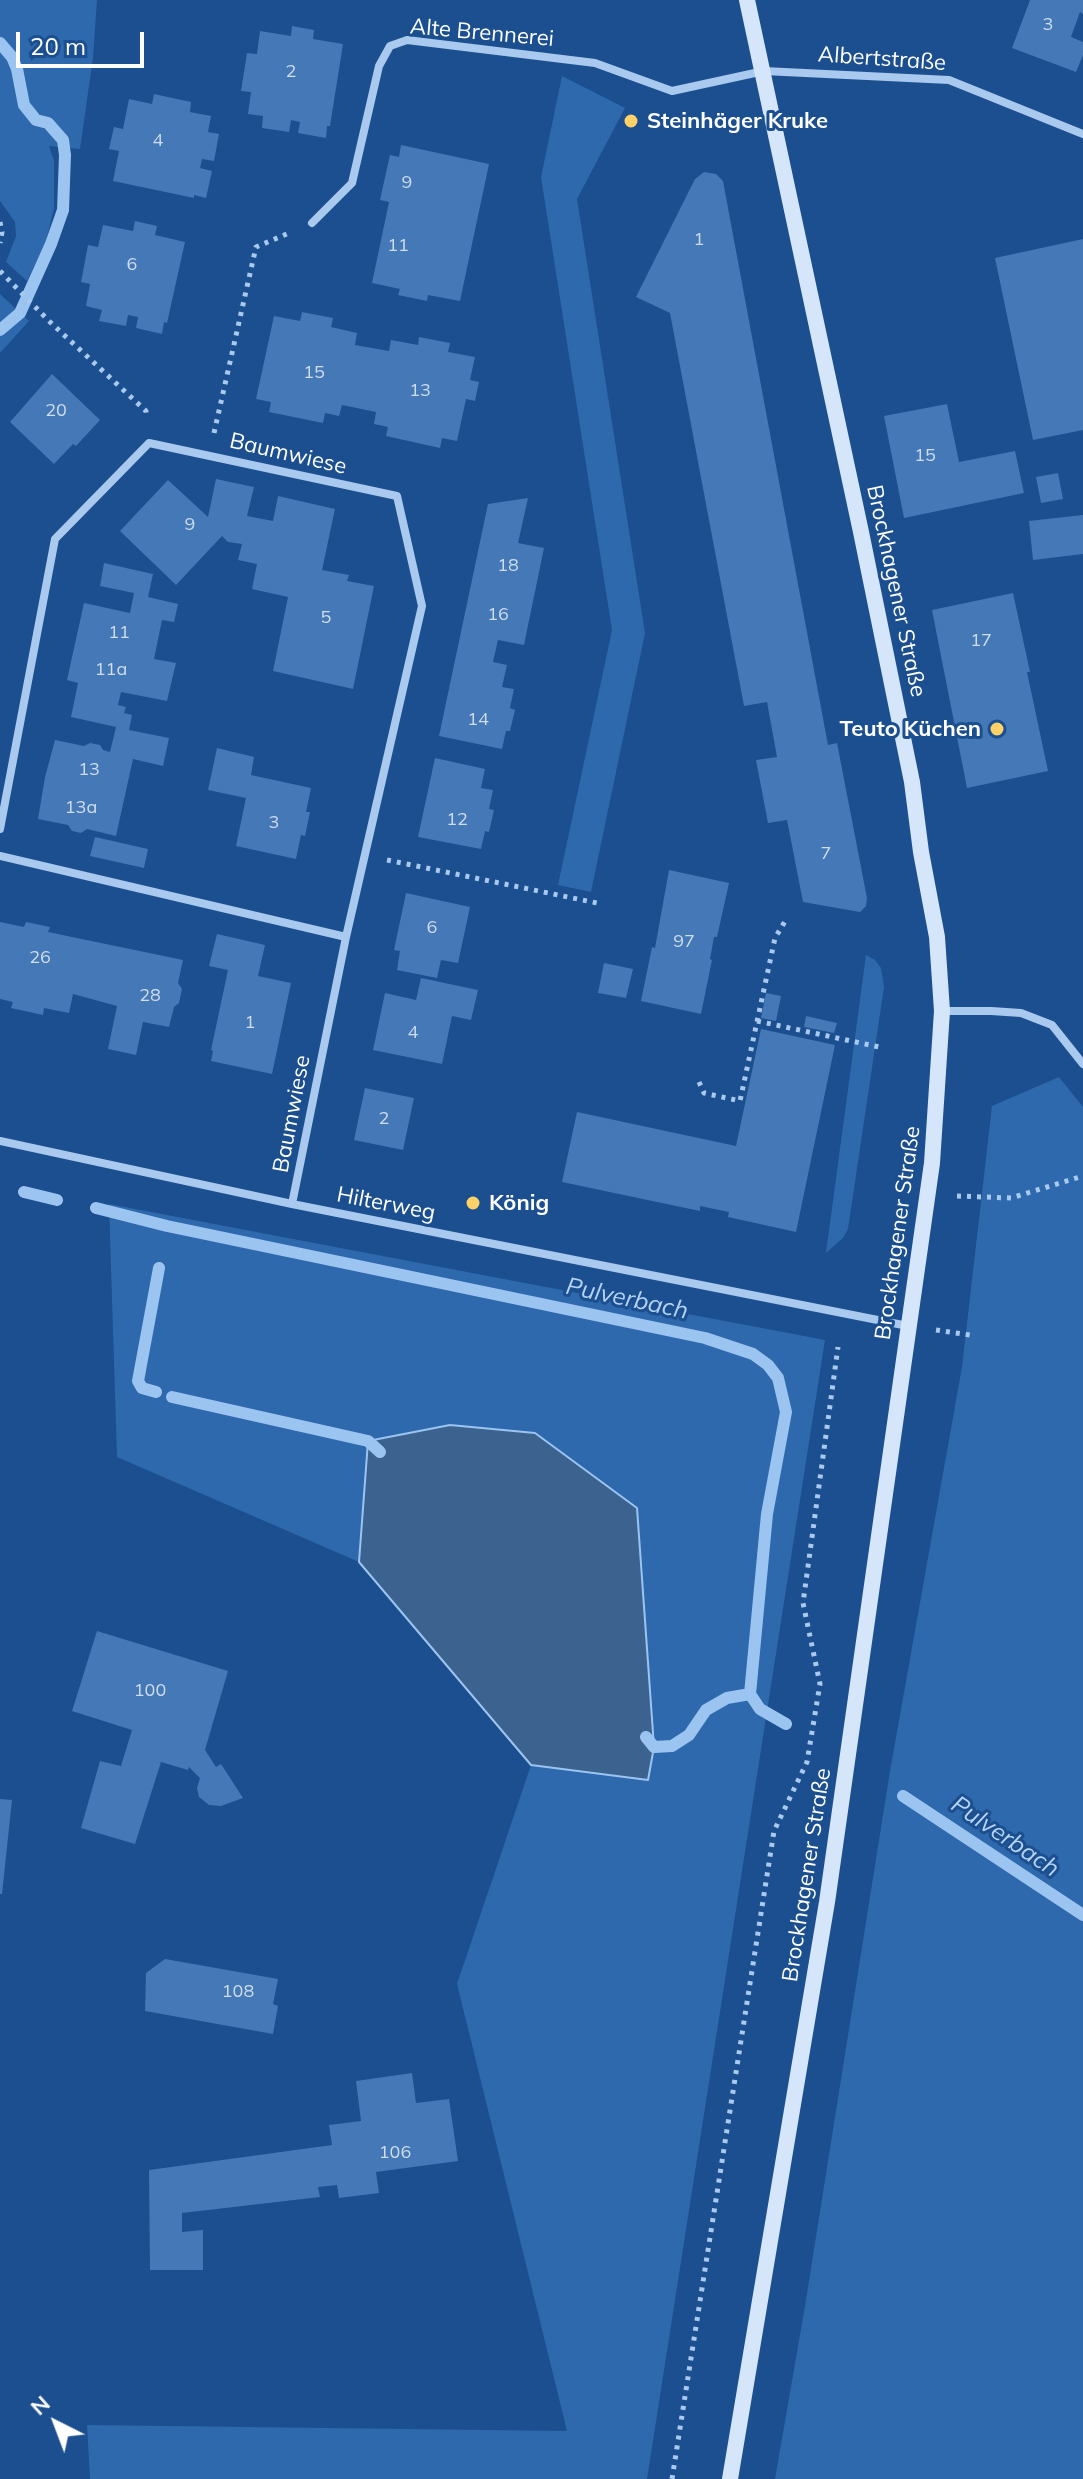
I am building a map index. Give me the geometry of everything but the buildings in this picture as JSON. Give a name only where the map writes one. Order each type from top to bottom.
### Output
[{"type":"main road","name":"Brockhagener Straße","points":[[730,2479],[827,1902],[928,1195],[942,1011],[937,937],[912,782],[747,0]]},
{"type":"street","name":"Alte Brennerei","points":[[312,223],[352,183],[379,66],[390,46],[407,40],[595,63],[672,91],[764,71]]},
{"type":"street","name":"Albertstraße","points":[[764,71],[949,80],[1083,134]]},
{"type":"street","points":[[0,829],[55,539],[149,443]]},
{"type":"street","name":"Baumwiese","points":[[149,443],[397,496],[422,606],[346,937],[292,1204]]},
{"type":"street","points":[[0,856],[346,937]]},
{"type":"street","points":[[942,1011],[1021,1013],[1052,1025],[1083,1064]]},
{"type":"street","name":"Hilterweg","points":[[0,1141],[292,1204],[908,1326]]},
{"type":"path","points":[[0,222],[0,243]]},
{"type":"path","points":[[209,455],[256,247],[312,223]]},
{"type":"path","points":[[0,271],[146,411],[149,443]]},
{"type":"path","points":[[366,856],[602,904]]},
{"type":"path","points":[[699,1082],[704,1093],[740,1101],[775,938],[787,918]]},
{"type":"path","points":[[757,1021],[884,1048]]},
{"type":"path","points":[[928,1195],[1011,1198],[1083,1176]]},
{"type":"path","points":[[672,2479],[774,1831],[807,1762],[820,1684],[803,1603],[838,1347]]},
{"type":"shaded area","points":[[0,0],[97,0],[93,58],[80,149],[49,146],[54,161],[54,208],[46,242],[27,281],[6,262],[16,236],[15,222],[0,201]]},
{"type":"shaded area","points":[[562,76],[625,108],[577,199],[645,633],[591,892],[558,885],[612,630],[541,177]]},
{"type":"shaded area","points":[[0,294],[29,321],[0,353]]},
{"type":"shaded area","points":[[866,955],[881,968],[884,987],[848,1229],[826,1253]]},
{"type":"shaded area","points":[[1059,1077],[1083,1107],[1083,2479],[775,2479],[890,1771],[962,1367],[992,1106]]},
{"type":"shaded area","points":[[109,1204],[825,1340],[647,2479],[90,2479],[87,2425],[567,2431],[457,1984],[531,1765],[647,1780],[369,1441],[359,1562],[117,1457]]},
{"type":"shaded area","points":[[450,1425],[535,1433],[637,1508],[654,1747],[648,1780],[531,1765],[359,1562],[368,1441]]},
{"type":"waterway","name":"Pulverbach","points":[[0,43],[17,69],[24,105],[36,120],[48,123],[63,140],[65,155],[63,210],[51,244],[20,313],[0,330]]},
{"type":"waterway","name":"Pulverbach","points":[[24,1192],[57,1200]]},
{"type":"waterway","name":"Pulverbach","points":[[96,1208],[167,1226],[705,1338],[753,1354],[768,1365],[778,1378],[786,1412],[767,1514],[750,1694],[760,1709],[786,1724]]},
{"type":"waterway","points":[[156,1392],[142,1388],[138,1381],[159,1268]]},
{"type":"waterway","points":[[172,1397],[368,1441],[380,1452]]},
{"type":"waterway","points":[[646,1737],[654,1747],[672,1746],[689,1735],[706,1710],[727,1698],[750,1694]]},
{"type":"waterway","name":"Pulverbach","points":[[903,1796],[1083,1915]]},
{"type":"place","name":"Steinhäger Kruke","points":[[631,121]]},
{"type":"place","name":"Teuto Küchen","points":[[997,729]]},
{"type":"place","name":"König","points":[[473,1203]]}]
